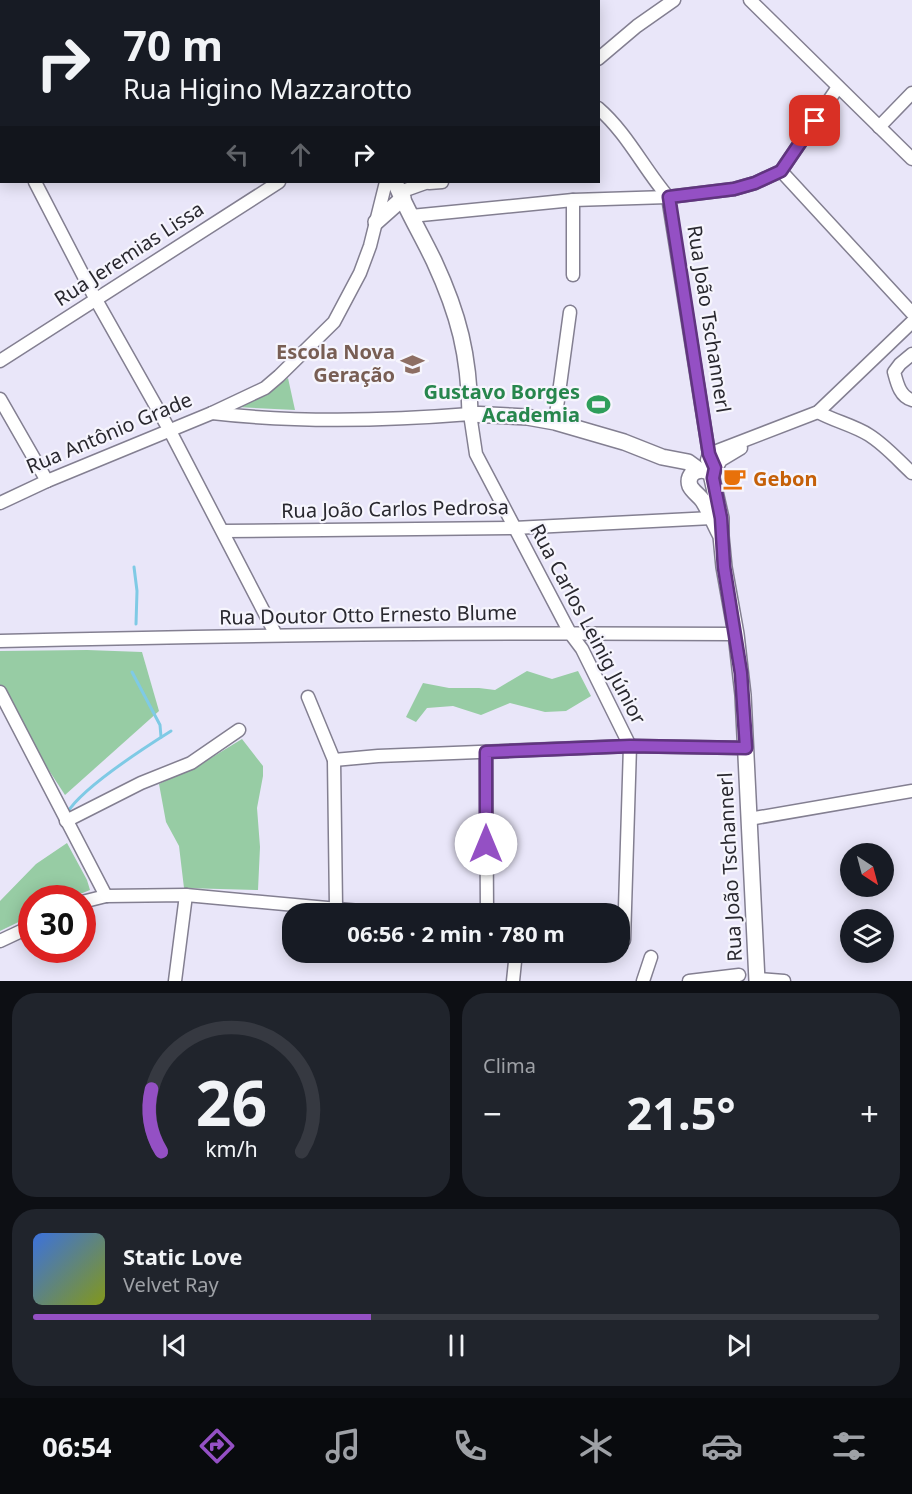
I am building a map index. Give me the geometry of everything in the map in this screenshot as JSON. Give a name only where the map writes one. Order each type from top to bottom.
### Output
[{"type":"main road","points":[[376,222],[399,190],[446,288],[463,338],[467,357],[470,414]]},
{"type":"main road","name":"Rua Antônio Grade","points":[[470,414],[527,417],[555,422],[624,442],[662,457],[688,462],[706,474]]},
{"type":"main road","name":"Rua João Tschannerl","points":[[706,474],[713,487],[706,493],[698,493],[721,536]]},
{"type":"main road","name":"Rua João Tschannerl","points":[[706,474],[721,518],[721,536],[742,684],[757,980]]},
{"type":"street","points":[[600,57],[637,26],[674,0]]},
{"type":"street","points":[[750,0],[912,159]]},
{"type":"street","points":[[411,216],[573,200],[669,197],[734,189],[755,183],[781,171],[838,87]]},
{"type":"street","points":[[879,127],[912,93]]},
{"type":"street","points":[[600,110],[669,197]]},
{"type":"street","points":[[706,474],[709,454],[818,412],[911,322],[781,171]]},
{"type":"street","points":[[36,183],[95,298],[170,430],[276,635]]},
{"type":"street","name":"Rua Jeremias Lissa","points":[[0,361],[277,183]]},
{"type":"street","points":[[212,413],[265,388],[304,354],[334,322],[360,273],[386,183]]},
{"type":"street","points":[[399,190],[424,183]]},
{"type":"street","name":"Rua João Tschannerl","points":[[669,197],[709,454]]},
{"type":"street","points":[[573,200],[573,275]]},
{"type":"street","points":[[555,422],[570,312]]},
{"type":"street","points":[[912,354],[894,372],[898,387],[907,399],[912,400]]},
{"type":"street","points":[[0,399],[48,480]]},
{"type":"street","points":[[818,412],[831,420],[870,435],[912,473]]},
{"type":"street","name":"Rua Antônio Grade","points":[[0,503],[48,480],[212,413],[290,420],[470,414]]},
{"type":"street","name":"Rua Carlos Leinig Júnior","points":[[470,414],[476,454],[570,633],[582,649],[630,746],[623,903]]},
{"type":"street","name":"Rua Carlos Leinig Júnior","points":[[447,416],[463,427],[473,444]]},
{"type":"street","points":[[706,474],[721,460],[773,429]]},
{"type":"street","name":"Rua João Carlos Pedrosa","points":[[223,531],[514,528],[712,518]]},
{"type":"street","name":"Rua Doutor Otto Ernesto Blume","points":[[0,641],[276,635],[736,634]]},
{"type":"street","points":[[0,692],[106,896]]},
{"type":"street","points":[[308,696],[334,760],[336,903]]},
{"type":"street","points":[[66,821],[141,783],[191,763],[239,730]]},
{"type":"street","points":[[334,760],[378,756],[630,746],[746,748]]},
{"type":"street","points":[[486,752],[487,903]]},
{"type":"street","points":[[749,819],[912,791]]},
{"type":"street","points":[[175,981],[186,895]]},
{"type":"street","points":[[96,898],[106,896],[186,895],[286,903]]},
{"type":"street","points":[[0,941],[18,933]]},
{"type":"street","points":[[644,981],[651,957]]},
{"type":"street","points":[[513,981],[515,963]]},
{"type":"street","points":[[689,981],[739,975]]},
{"type":"street","points":[[757,980],[784,981]]},
{"type":"green space","points":[[288,378],[295,410],[237,407],[264,395]]},
{"type":"green space","points":[[0,651],[142,652],[159,711],[65,795],[20,726],[0,687]]},
{"type":"green space","points":[[527,671],[552,679],[578,671],[591,696],[566,711],[545,712],[510,703],[481,715],[453,706],[427,708],[416,722],[406,717],[423,683],[449,688],[495,690]]},
{"type":"green space","points":[[242,739],[263,766],[257,808],[260,847],[258,890],[184,888],[179,846],[166,822],[159,784],[206,761]]},
{"type":"green space","points":[[67,843],[88,885],[18,885],[18,922],[0,931],[0,901],[36,864]]},
{"type":"waterway","points":[[134,567],[137,591],[136,624]]},
{"type":"waterway","points":[[132,672],[160,725],[161,737]]},
{"type":"waterway","points":[[67,813],[99,781],[171,731]]},
{"type":"place","name":"Escola Nova Geração","points":[[413,364]]},
{"type":"place","name":"Gustavo Borges Academia","points":[[598,404]]},
{"type":"place","name":"Gebon","points":[[735,479]]},
{"type":"route","points":[[486,844],[486,752],[630,746],[746,748],[741,673],[724,567],[721,518],[713,478],[715,468],[709,454],[669,197],[734,189],[755,183],[781,171],[815,121]]}]
